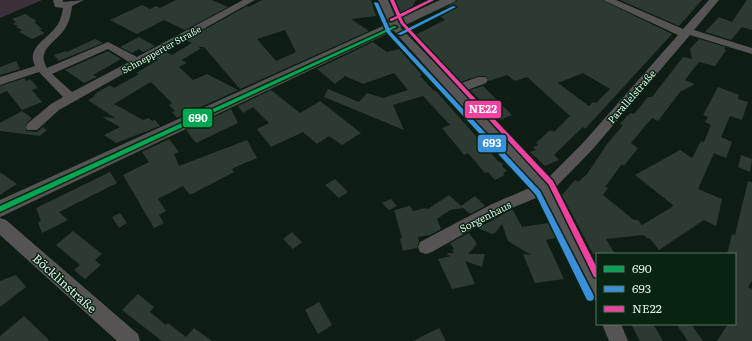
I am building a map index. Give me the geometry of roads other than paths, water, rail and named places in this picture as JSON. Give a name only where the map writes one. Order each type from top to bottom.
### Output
[{"type":"main road","points":[[0,210],[395,27],[450,0]]},
{"type":"street","points":[[58,0],[58,5],[68,5],[79,0]]},
{"type":"street","name":"Schnepperter Straße","points":[[32,127],[56,107],[71,98],[250,0]]},
{"type":"street","points":[[383,0],[395,27],[545,188],[571,236],[596,291]]},
{"type":"street","points":[[608,0],[687,32],[752,51]]},
{"type":"street","name":"Parallelstraße","points":[[545,188],[576,160],[714,0]]},
{"type":"street","points":[[68,5],[64,22],[60,29],[38,52],[38,60],[44,70],[71,98]]},
{"type":"street","points":[[0,81],[44,70],[108,45],[138,62]]},
{"type":"street","points":[[455,90],[482,80]]},
{"type":"street","name":"Sorgenhaus","points":[[426,247],[497,208],[545,188]]},
{"type":"street","name":"Böcklinstraße","points":[[0,225],[131,341]]},
{"type":"street","points":[[611,325],[619,341]]}]
